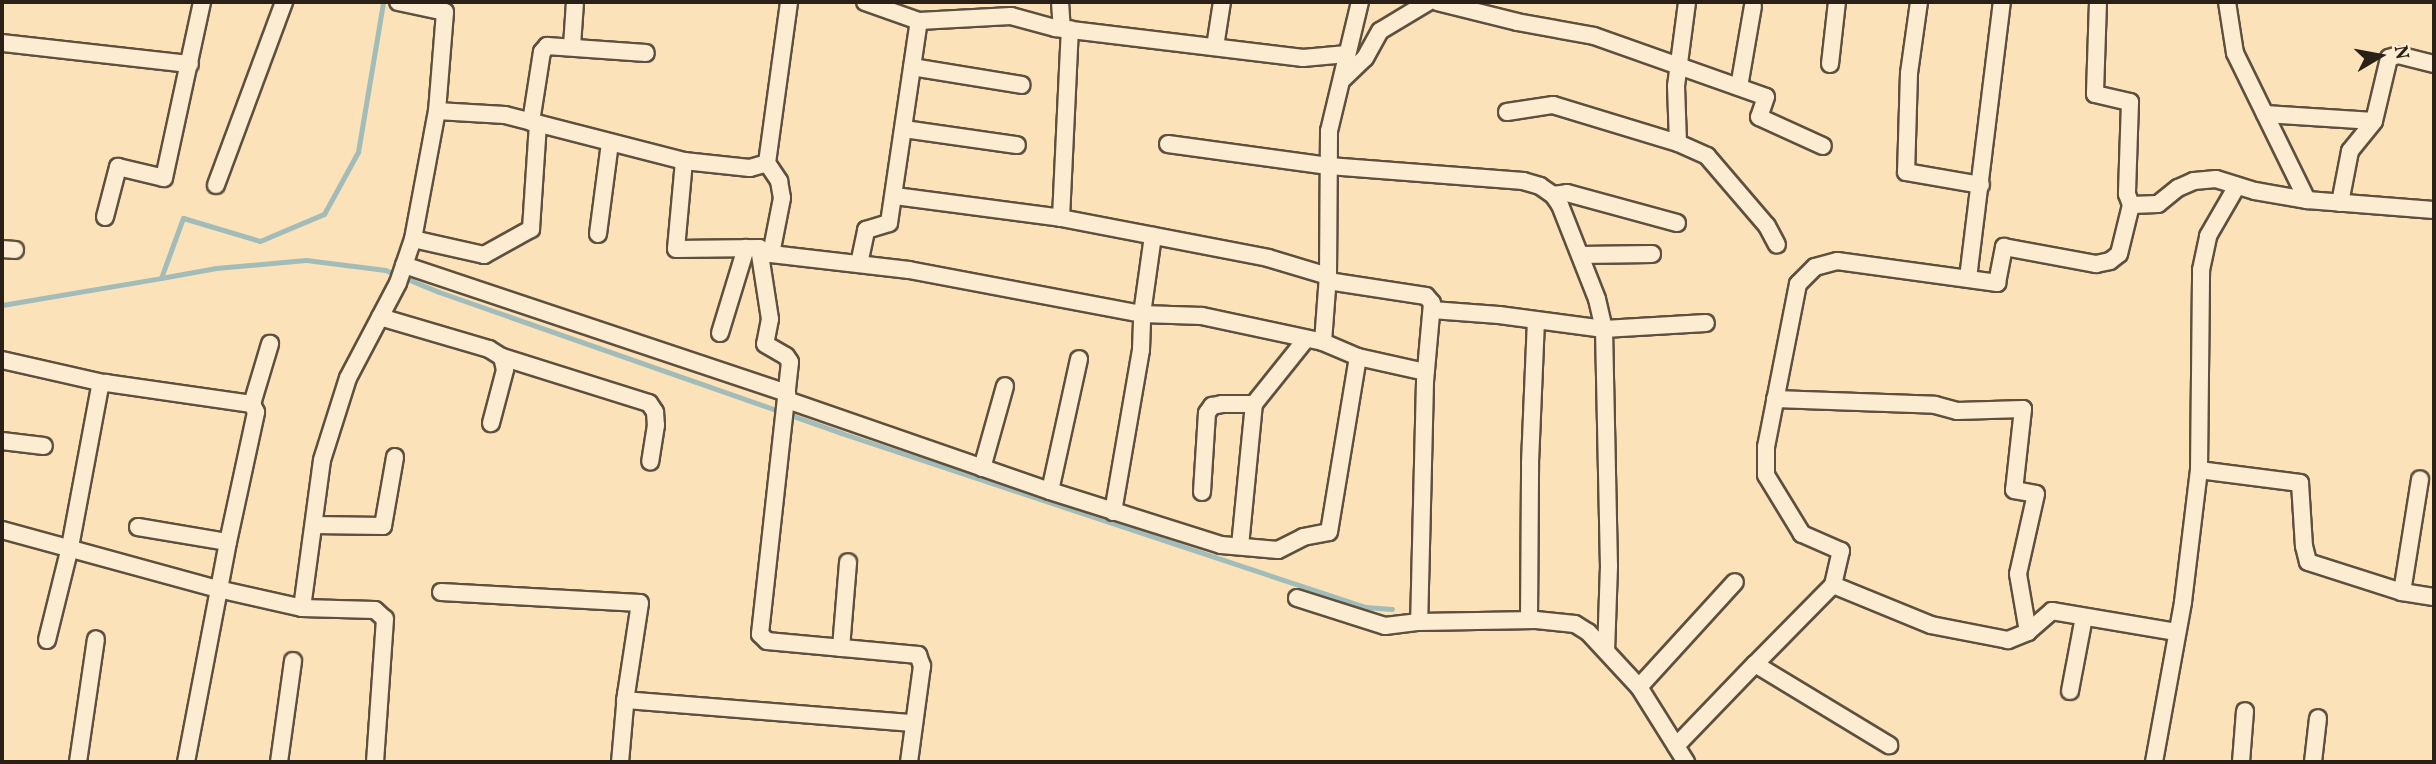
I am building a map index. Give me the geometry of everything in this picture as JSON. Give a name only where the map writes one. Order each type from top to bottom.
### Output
[{"type":"street","points":[[106,217],[118,167],[164,178],[202,2]]},
{"type":"street","points":[[216,185],[284,2]]},
{"type":"street","points":[[302,608],[322,460],[348,378],[401,274],[413,239],[437,111],[445,12],[398,2]]},
{"type":"street","points":[[572,46],[575,2]]},
{"type":"street","points":[[720,334],[782,198],[779,181],[767,163],[789,2]]},
{"type":"street","points":[[865,2],[919,21],[1011,16],[1066,29],[1303,58],[1348,54]]},
{"type":"street","points":[[1060,2],[1066,29],[1061,218]]},
{"type":"street","points":[[1214,47],[1222,2]]},
{"type":"street","points":[[1323,342],[1328,278],[1329,131],[1360,2]]},
{"type":"street","points":[[1343,79],[1365,58],[1380,31],[1428,2]]},
{"type":"street","points":[[1437,2],[1517,22],[1594,36],[1766,97],[1759,117],[1823,146]]},
{"type":"street","points":[[1678,143],[1679,65],[1687,2]]},
{"type":"street","points":[[1830,64],[1837,2]]},
{"type":"street","points":[[1919,2],[1909,73],[1906,172],[1981,186]]},
{"type":"street","points":[[1968,278],[2002,2]]},
{"type":"street","points":[[1676,746],[1833,585],[1841,551],[1802,534],[1766,475],[1766,447],[1798,284],[1815,267],[1837,261],[1997,283],[2004,247],[2096,264],[2110,261],[2119,254],[2131,205],[2127,194],[2130,102],[2095,94],[2098,2]]},
{"type":"street","points":[[2227,2],[2235,53],[2307,200]]},
{"type":"street","points":[[1739,88],[1753,6]]},
{"type":"street","points":[[859,264],[863,233],[888,223],[895,196],[919,21]]},
{"type":"street","points":[[2,43],[190,64]]},
{"type":"street","points":[[413,239],[484,255],[531,229],[534,123],[542,52],[547,46],[646,53]]},
{"type":"street","points":[[2340,203],[2350,151],[2374,121],[2389,58],[2398,55],[2434,64]]},
{"type":"street","points":[[912,67],[1022,85]]},
{"type":"street","points":[[1507,112],[1553,105],[1678,143],[1707,156],[1740,198],[1767,226],[1777,245]]},
{"type":"street","points":[[437,111],[505,116],[684,161],[750,168],[760,168],[767,163]]},
{"type":"street","points":[[2265,114],[2374,121]]},
{"type":"street","points":[[904,129],[1017,145]]},
{"type":"street","points":[[598,234],[610,143]]},
{"type":"street","points":[[1168,144],[1329,166],[1523,181],[1540,186],[1553,195],[1597,299],[1604,329],[1609,566],[1606,651]]},
{"type":"street","points":[[684,161],[676,249],[759,250],[909,270],[1142,314],[1202,316],[1323,342],[1358,356],[1425,372]]},
{"type":"street","points":[[2131,205],[2158,204],[2178,188],[2194,181],[2216,179],[2307,200],[2434,210]]},
{"type":"street","points":[[2154,762],[2183,602],[2199,470],[2201,270],[2208,236],[2237,186]]},
{"type":"street","points":[[1553,195],[1567,193],[1677,223]]},
{"type":"street","points":[[895,196],[1061,218],[1268,258],[1328,278],[1426,296],[1432,310],[1425,372],[1419,622]]},
{"type":"street","points":[[1113,512],[1141,350],[1142,314],[1153,236]]},
{"type":"street","points":[[759,250],[770,319],[765,344],[786,356],[790,362],[760,634],[767,641],[918,655],[921,659],[909,762]]},
{"type":"street","points":[[1580,255],[1652,254]]},
{"type":"street","points":[[401,274],[786,406],[1113,512],[1221,545],[1278,550],[1303,537],[1329,532],[1358,356]]},
{"type":"street","points":[[1432,310],[1604,329],[1706,323]]},
{"type":"street","points":[[380,317],[489,349],[502,357],[649,403],[655,412],[656,425],[650,462]]},
{"type":"street","points":[[1529,620],[1530,463],[1536,320]]},
{"type":"street","points":[[1240,546],[1254,404],[1306,339]]},
{"type":"street","points":[[186,762],[218,589],[256,412],[252,404],[270,344]]},
{"type":"street","points":[[491,423],[505,370],[502,357]]},
{"type":"street","points":[[1050,491],[1079,359]]},
{"type":"street","points":[[2,360],[103,383],[252,404]]},
{"type":"street","points":[[47,640],[70,547],[97,397],[103,383]]},
{"type":"street","points":[[982,468],[1005,386]]},
{"type":"street","points":[[1775,399],[1936,404],[1957,411],[2023,409],[2014,490],[2036,494],[2018,575],[2028,632]]},
{"type":"street","points":[[1202,492],[1207,413],[1212,406],[1222,404],[1254,404]]},
{"type":"street","points":[[2,442],[44,446]]},
{"type":"street","points":[[313,525],[383,526],[395,457]]},
{"type":"street","points":[[2199,470],[2300,483],[2304,546],[2308,562],[2402,592],[2434,597]]},
{"type":"street","points":[[2402,592],[2420,479]]},
{"type":"street","points":[[138,527],[228,542]]},
{"type":"street","points":[[2,530],[218,589],[302,608],[375,610],[385,619],[374,762]]},
{"type":"street","points":[[841,648],[848,562]]},
{"type":"street","points":[[1639,687],[1735,582]]},
{"type":"street","points":[[1833,585],[1931,625],[2008,640],[2028,632],[2052,611],[2176,632]]},
{"type":"street","points":[[441,592],[640,603],[625,700],[620,762]]},
{"type":"street","points":[[1297,598],[1385,626],[1419,622],[1529,620],[1575,624],[1606,651],[1639,687],[1686,762]]},
{"type":"street","points":[[2070,691],[2084,617]]},
{"type":"street","points":[[78,762],[96,639]]},
{"type":"street","points":[[279,762],[293,661]]},
{"type":"street","points":[[1755,664],[1889,745]]},
{"type":"street","points":[[625,700],[914,723]]},
{"type":"street","points":[[2241,762],[2245,710]]},
{"type":"street","points":[[2313,762],[2318,718]]},
{"type":"waterway","points":[[2,305],[161,278],[183,218],[260,241],[324,214],[358,152],[383,2]]},
{"type":"waterway","points":[[161,278],[216,268],[306,260],[385,270],[439,292],[841,433],[1365,607],[1392,609]]}]
